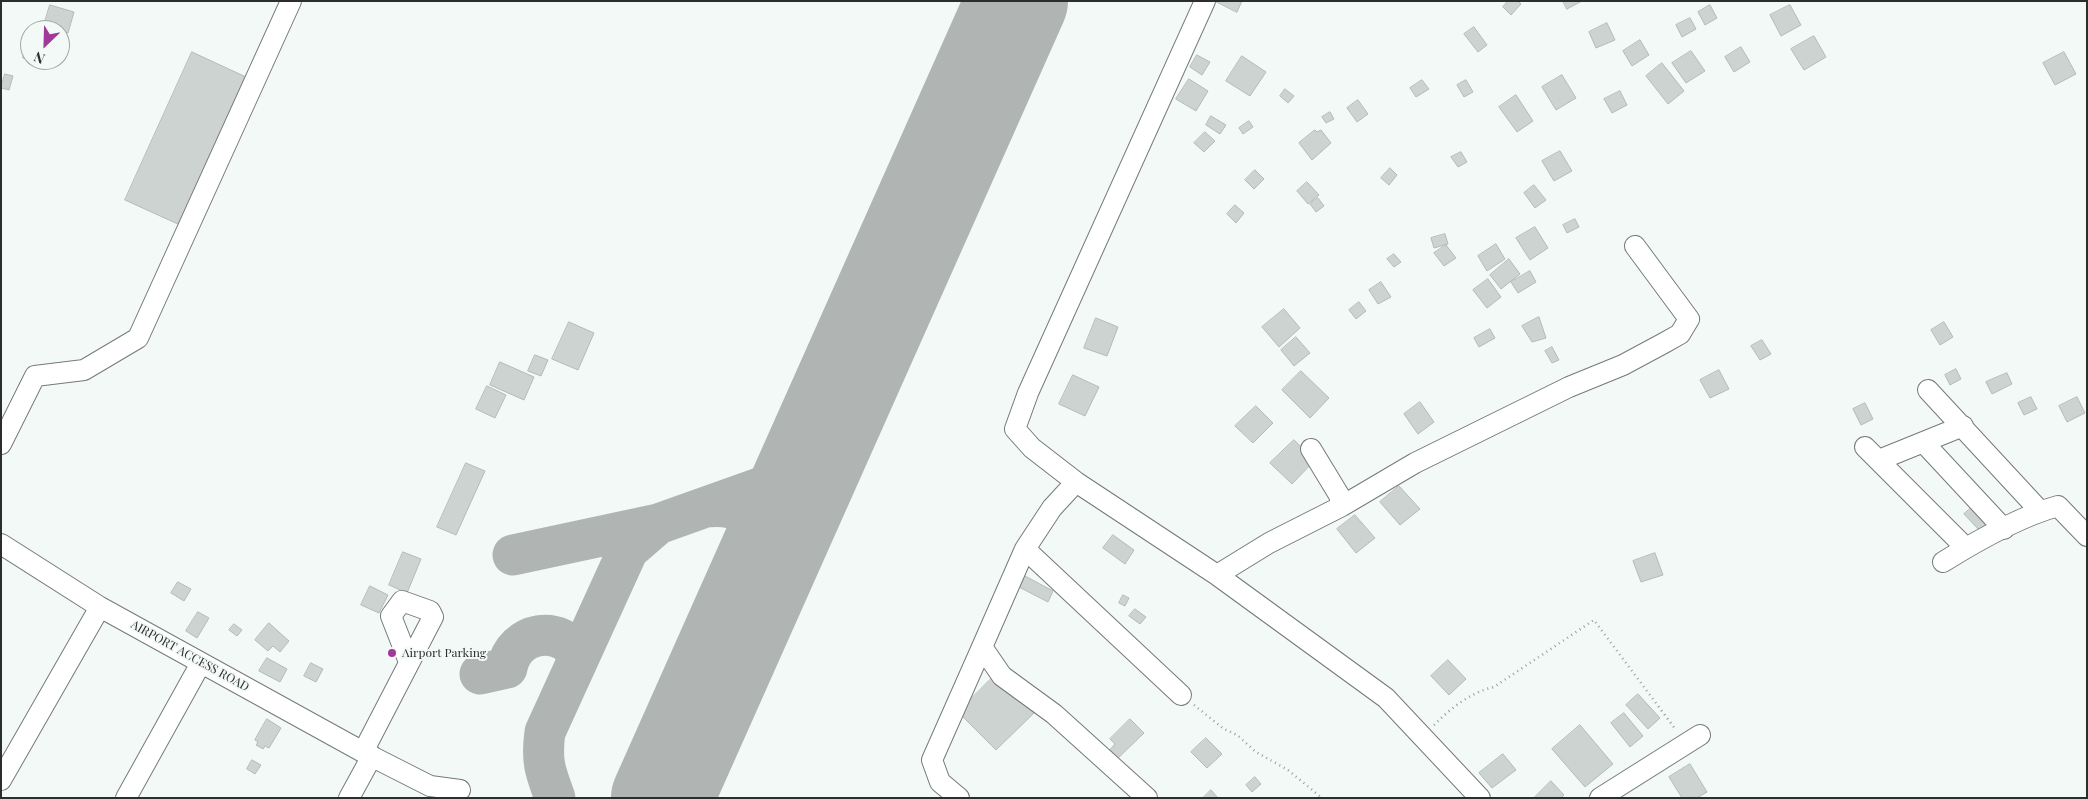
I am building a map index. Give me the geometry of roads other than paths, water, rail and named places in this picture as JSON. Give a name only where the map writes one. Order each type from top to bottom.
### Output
[{"type":"street","points":[[1,444],[35,376],[84,370],[138,338],[290,1]]},
{"type":"street","points":[[1205,1],[1036,375],[1015,429],[1032,448],[1076,482],[1217,575],[1386,698],[1480,798]]},
{"type":"street","points":[[1217,575],[1269,543],[1342,506],[1415,463],[1570,387],[1623,365],[1680,334],[1689,318],[1635,246]]},
{"type":"street","points":[[1928,390],[2040,511]]},
{"type":"street","points":[[1963,426],[1924,443],[1872,453],[1966,548]]},
{"type":"street","points":[[1924,443],[2004,529]]},
{"type":"street","points":[[1312,449],[1339,495],[1342,506]]},
{"type":"street","points":[[959,798],[940,782],[932,760],[1025,549],[1052,508],[1076,482]]},
{"type":"street","points":[[1943,562],[1966,548],[2040,511],[2058,506],[2087,536]]},
{"type":"street","name":"AIRPORT ACCESS ROAD","points":[[1,544],[100,607],[372,757],[430,786],[460,790]]},
{"type":"street","points":[[1025,549],[1181,695]]},
{"type":"street","points":[[1,780],[100,607]]},
{"type":"street","points":[[982,648],[1002,676],[1054,714],[1147,798]]},
{"type":"street","points":[[349,798],[372,757],[409,662]]},
{"type":"street","points":[[126,798],[201,663]]},
{"type":"street","points":[[1600,798],[1693,739]]},
{"type":"place","name":"Airport Parking","points":[[392,653]]}]
